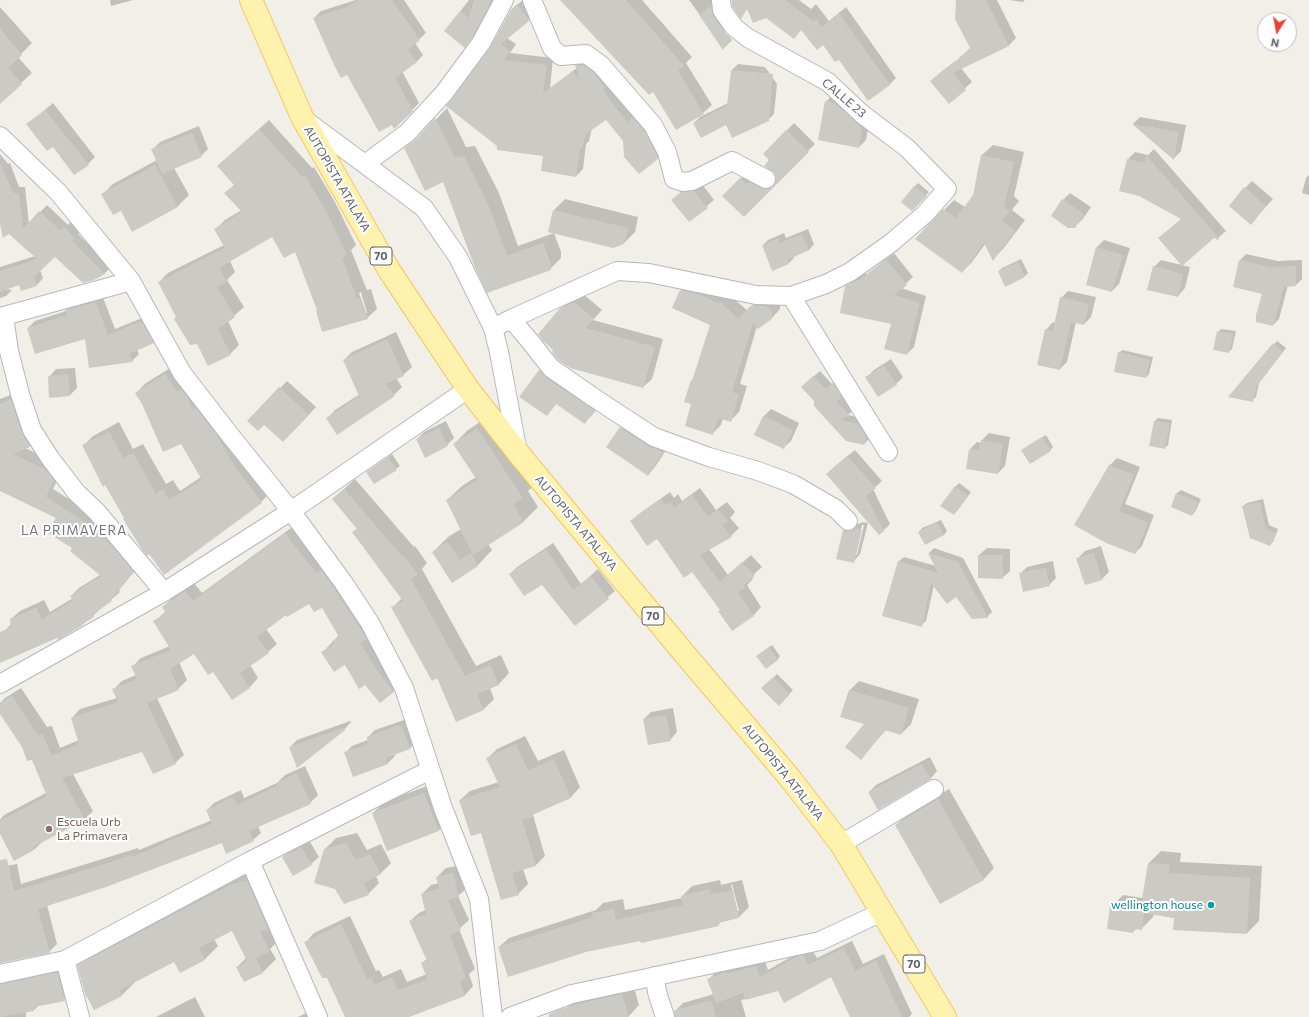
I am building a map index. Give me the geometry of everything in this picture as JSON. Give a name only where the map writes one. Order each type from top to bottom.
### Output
[{"type":"main road","name":"AUTOPISTA ATALAYA","points":[[251,0],[302,118],[389,270],[468,389],[519,454],[789,777],[841,844],[945,1017]]},
{"type":"street","points":[[365,164],[406,133],[444,93],[481,43],[504,0]]},
{"type":"street","points":[[532,0],[552,48],[561,56],[586,54],[601,65],[653,125],[666,152],[674,179],[683,182],[692,181],[732,161],[766,179]]},
{"type":"street","name":"CALLE 23","points":[[721,0],[722,10],[734,26],[748,38],[828,82],[862,114],[907,148],[947,189],[925,214],[891,243],[850,272],[826,284],[791,296]]},
{"type":"street","points":[[302,118],[424,208],[458,257],[493,328],[519,454]]},
{"type":"street","points":[[0,136],[58,192],[131,281],[182,373],[291,511],[343,582],[370,623],[404,688],[443,808],[479,899],[493,1017]]},
{"type":"street","points":[[493,328],[617,271],[649,273],[756,295],[791,296],[888,452]]},
{"type":"street","points":[[131,281],[2,317],[20,394],[32,430],[50,458],[76,492],[97,512],[164,592]]},
{"type":"street","points":[[510,319],[530,340],[551,368],[596,400],[654,437],[709,457],[758,471],[793,484],[836,509],[848,521]]},
{"type":"street","points":[[0,684],[164,592],[291,511],[468,389]]},
{"type":"street","points":[[0,974],[65,960],[250,861],[430,770]]},
{"type":"street","points":[[841,844],[934,789]]},
{"type":"street","points":[[250,861],[318,1017]]},
{"type":"street","points":[[510,1017],[572,994],[820,941],[882,912]]},
{"type":"street","points":[[65,960],[80,1017]]},
{"type":"street","points":[[656,976],[657,992],[665,1017]]},
{"type":"building","points":[[358,0],[392,0],[420,40],[408,50],[417,62],[395,78],[413,111],[394,129],[392,125],[379,132],[347,75],[341,78],[313,18],[347,7]]},
{"type":"building","points":[[474,0],[490,0],[488,8],[465,48],[444,31],[460,11],[469,18]]},
{"type":"building","points":[[560,0],[626,0],[684,66],[678,71],[704,114],[676,130],[653,92],[649,95]]},
{"type":"building","points":[[732,0],[785,0],[813,21],[816,19],[822,27],[839,13],[890,85],[868,101],[839,60],[835,62],[823,45],[817,50],[801,30],[794,39],[766,18],[753,23],[747,9],[741,19],[732,6]]},
{"type":"building","points":[[956,0],[986,0],[1009,46],[953,73],[966,90],[949,104],[930,81],[947,67],[948,68],[970,48],[955,19]]},
{"type":"building","points":[[517,4],[529,21],[501,44],[510,51],[504,60],[547,65],[543,93],[573,72],[580,80],[575,65],[583,65],[593,72],[605,88],[603,90],[627,122],[632,117],[646,133],[658,159],[639,174],[624,157],[623,141],[606,120],[586,134],[582,149],[580,149],[576,177],[541,171],[543,156],[497,150],[497,146],[446,106],[489,49],[511,10]]},
{"type":"building","points":[[711,6],[713,16],[725,33],[731,38],[723,50],[699,15]]},
{"type":"building","points":[[0,29],[22,55],[8,68],[22,84],[0,104]]},
{"type":"building","points":[[731,70],[773,74],[769,121],[732,138],[726,125],[701,138],[693,123],[727,106]]},
{"type":"building","points":[[825,101],[835,103],[859,125],[862,130],[859,148],[818,140]]},
{"type":"building","points":[[45,110],[89,165],[74,175],[53,147],[47,151],[26,124]]},
{"type":"building","points":[[435,118],[455,158],[464,156],[488,204],[507,256],[543,243],[551,264],[551,270],[487,293],[475,268],[443,182],[425,191],[404,148],[415,140]]},
{"type":"building","points":[[1132,124],[1179,132],[1174,160]]},
{"type":"building","points":[[259,129],[302,177],[305,176],[326,211],[347,255],[342,258],[357,299],[361,297],[368,319],[322,332],[317,310],[295,252],[284,258],[272,237],[219,268],[227,282],[217,287],[235,317],[218,329],[231,355],[208,366],[197,344],[190,345],[174,319],[176,317],[158,282],[225,248],[214,229],[242,212],[224,193],[234,185],[217,166]]},
{"type":"building","points":[[786,130],[809,152],[744,217],[722,196],[740,178],[746,184],[749,182],[766,189],[772,188],[775,184],[775,173],[764,166],[769,160],[763,154]]},
{"type":"building","points":[[192,133],[202,157],[162,174],[151,149]]},
{"type":"building","points":[[981,155],[1014,162],[1004,207],[1010,211],[1002,221],[1015,231],[993,261],[984,243],[962,273],[915,239],[943,209],[956,218],[973,195]]},
{"type":"building","points":[[1146,155],[1219,238],[1218,240],[1214,238],[1182,266],[1158,238],[1181,219],[1139,196],[1119,191],[1127,159],[1145,163]]},
{"type":"building","points":[[0,164],[13,193],[19,193],[23,229],[39,211],[61,231],[64,227],[75,238],[72,241],[105,274],[94,280],[83,283],[55,257],[34,277],[37,286],[21,291],[19,285],[0,292],[0,271],[37,259],[9,234],[3,238],[0,224]]},
{"type":"building","points":[[155,165],[178,207],[132,232],[121,211],[113,215],[101,194]]},
{"type":"building","points":[[914,186],[926,195],[926,197],[912,211],[901,202]]},
{"type":"building","points":[[1244,187],[1266,206],[1251,225],[1229,206]]},
{"type":"building","points":[[694,191],[708,208],[689,222],[671,200],[681,192]]},
{"type":"building","points":[[1062,199],[1084,214],[1075,228],[1068,228],[1051,216]]},
{"type":"building","points":[[553,210],[628,228],[624,244],[613,248],[548,232]]},
{"type":"building","points":[[802,234],[809,250],[787,260],[789,264],[772,271],[762,245],[778,238],[780,243]]},
{"type":"building","points":[[1096,247],[1123,255],[1112,292],[1086,285]]},
{"type":"building","points":[[886,259],[907,285],[894,295],[920,303],[907,355],[884,349],[891,324],[840,313],[845,286],[857,280],[859,281]]},
{"type":"building","points":[[1239,260],[1271,267],[1296,266],[1296,286],[1284,287],[1273,326],[1256,322],[1256,315],[1262,294],[1233,287]]},
{"type":"building","points":[[1018,262],[1025,277],[1005,287],[998,271]]},
{"type":"building","points":[[1153,266],[1183,274],[1178,297],[1147,290]]},
{"type":"building","points":[[680,290],[699,294],[718,303],[719,301],[738,318],[752,305],[766,306],[772,312],[772,319],[758,329],[753,323],[732,392],[739,395],[731,422],[718,418],[713,435],[685,426],[691,404],[684,402],[710,325],[672,308]]},
{"type":"building","points":[[1060,297],[1089,304],[1084,325],[1071,322],[1060,370],[1037,365],[1045,329],[1053,331]]},
{"type":"building","points":[[96,302],[108,335],[142,322],[154,343],[129,354],[133,362],[89,368],[85,339],[35,354],[27,328],[67,315],[65,310]]},
{"type":"building","points":[[574,302],[594,319],[586,328],[655,347],[643,388],[570,368],[558,360],[552,352],[553,350],[538,334],[560,308]]},
{"type":"building","points":[[1217,331],[1233,334],[1229,353],[1213,350]]},
{"type":"building","points":[[387,339],[404,376],[386,384],[395,396],[337,435],[326,418],[359,396],[343,360]]},
{"type":"building","points":[[1273,343],[1283,352],[1256,387],[1253,402],[1228,397]]},
{"type":"building","points":[[1118,352],[1150,360],[1146,378],[1114,372]]},
{"type":"building","points":[[884,366],[897,385],[878,397],[865,377]]},
{"type":"building","points":[[539,370],[545,377],[594,410],[585,424],[556,404],[547,416],[519,397]]},
{"type":"building","points":[[68,374],[70,396],[49,398],[48,376]]},
{"type":"building","points":[[165,374],[177,392],[182,390],[187,396],[192,409],[195,407],[216,434],[234,465],[262,503],[164,575],[149,554],[147,556],[143,551],[123,519],[124,518],[105,485],[103,487],[82,445],[109,432],[123,458],[133,453],[156,494],[163,489],[169,500],[202,480],[181,444],[163,452],[142,404],[135,393]]},
{"type":"building","points":[[813,376],[826,389],[833,383],[842,397],[837,402],[849,415],[841,420],[858,424],[866,436],[864,445],[846,441],[814,406],[814,401],[801,387]]},
{"type":"building","points":[[279,387],[309,415],[283,442],[264,425],[258,431],[247,421]]},
{"type":"building","points":[[11,399],[22,433],[30,447],[13,454],[45,469],[54,480],[46,497],[100,532],[134,572],[111,599],[112,601],[94,613],[94,617],[81,626],[58,640],[57,638],[0,663],[0,632],[11,627],[10,619],[36,608],[42,619],[73,600],[70,596],[101,576],[70,551],[72,548],[46,532],[56,518],[0,491],[0,404]]},
{"type":"building","points":[[763,416],[793,430],[784,449],[754,435]]},
{"type":"building","points":[[1154,421],[1170,423],[1165,449],[1149,446]]},
{"type":"building","points":[[620,427],[648,446],[663,452],[648,476],[606,447]]},
{"type":"building","points":[[439,428],[448,446],[425,458],[416,439]]},
{"type":"building","points":[[477,428],[523,498],[513,504],[524,522],[473,555],[446,500],[477,480],[453,444]]},
{"type":"building","points":[[1042,437],[1051,451],[1030,464],[1021,450]]},
{"type":"building","points":[[981,440],[1003,444],[998,474],[966,469],[969,449],[979,450]]},
{"type":"building","points":[[847,456],[876,488],[866,496],[884,531],[879,535],[826,474]]},
{"type":"building","points":[[388,457],[397,470],[374,484],[366,472]]},
{"type":"building","points":[[1109,465],[1134,475],[1119,511],[1148,523],[1135,554],[1106,543],[1074,525]]},
{"type":"building","points":[[955,486],[968,496],[954,515],[940,506]]},
{"type":"building","points":[[344,489],[403,557],[404,556],[418,574],[411,579],[465,676],[490,665],[499,685],[477,694],[484,710],[456,722],[437,678],[432,681],[391,607],[403,601],[352,532],[357,529],[332,499]]},
{"type":"building","points":[[1176,493],[1198,502],[1192,516],[1171,507]]},
{"type":"building","points":[[692,495],[708,517],[718,509],[728,521],[722,525],[732,537],[700,555],[720,582],[742,562],[755,576],[744,585],[745,588],[738,592],[754,616],[732,631],[718,611],[720,610],[692,572],[684,578],[657,539],[647,546],[630,521],[661,499],[665,505],[670,502],[674,508]]},
{"type":"building","points":[[1260,502],[1266,529],[1276,533],[1270,546],[1250,538],[1242,506]]},
{"type":"building","points":[[937,522],[944,535],[925,545],[918,532]]},
{"type":"building","points":[[855,528],[862,530],[854,563],[836,559],[843,530],[850,531]]},
{"type":"building","points":[[285,533],[316,573],[321,570],[334,588],[367,639],[360,643],[379,673],[394,692],[380,703],[365,685],[359,689],[345,665],[334,672],[321,652],[334,644],[332,641],[339,637],[322,608],[314,612],[309,604],[287,617],[286,615],[257,637],[269,653],[240,673],[250,688],[232,700],[213,672],[208,675],[194,654],[170,669],[179,690],[147,703],[176,764],[153,774],[142,752],[62,778],[85,820],[33,847],[34,850],[14,861],[0,834],[0,821],[47,796],[32,760],[27,761],[22,747],[0,714],[0,703],[12,696],[38,735],[43,734],[51,756],[79,744],[71,718],[118,702],[112,689],[137,679],[131,666],[171,650],[153,621],[166,613],[162,607],[185,591],[193,601]]},
{"type":"building","points":[[447,542],[460,560],[471,553],[478,566],[452,583],[432,552]]},
{"type":"building","points":[[546,549],[573,590],[591,576],[609,599],[575,626],[542,585],[524,596],[509,574]]},
{"type":"building","points":[[928,553],[958,562],[988,618],[972,619],[956,597],[947,604],[931,583],[922,627],[882,616],[898,561],[938,573]]},
{"type":"building","points":[[1094,553],[1102,580],[1085,585],[1076,558]]},
{"type":"building","points":[[978,555],[1003,555],[1003,579],[978,578]]},
{"type":"building","points":[[1046,568],[1050,586],[1023,592],[1019,573]]},
{"type":"building","points":[[769,647],[778,660],[766,669],[756,656]]},
{"type":"building","points":[[773,677],[790,694],[779,706],[761,688]]},
{"type":"building","points":[[849,690],[909,708],[901,735],[885,730],[861,760],[845,747],[864,724],[840,717]]},
{"type":"building","points":[[666,715],[671,741],[648,745],[643,719]]},
{"type":"building","points":[[396,726],[402,726],[410,749],[386,758],[388,764],[353,777],[344,752],[367,745],[367,737]]},
{"type":"building","points":[[343,728],[345,730],[297,768],[289,747]]},
{"type":"building","points":[[516,744],[528,770],[554,759],[571,798],[532,815],[532,817],[522,820],[536,866],[512,873],[519,895],[501,900],[481,833],[471,836],[459,800],[500,787],[486,758]]},
{"type":"building","points":[[922,764],[931,779],[878,810],[868,792]]},
{"type":"building","points":[[297,773],[311,804],[249,831],[254,841],[226,854],[222,843],[106,887],[38,909],[50,953],[0,963],[0,860],[7,859],[14,891],[131,855],[132,857],[212,824],[206,810],[233,797],[237,805],[277,786],[276,783]]},
{"type":"building","points":[[424,793],[439,831],[387,851],[372,813]]},
{"type":"building","points":[[938,799],[984,880],[940,904],[895,825]]},
{"type":"building","points":[[346,843],[356,860],[370,854],[381,874],[364,883],[369,895],[344,904],[335,889],[314,883],[324,849]]},
{"type":"building","points":[[301,847],[312,865],[293,876],[282,857]]},
{"type":"building","name":"wellington house","points":[[1148,863],[1169,864],[1169,873],[1250,878],[1247,934],[1173,930],[1174,918],[1144,913],[1142,930],[1134,929],[1133,933],[1107,929],[1110,906],[1140,911]]},
{"type":"building","points":[[453,873],[459,897],[448,900],[461,930],[450,935],[466,978],[460,981],[465,996],[409,1017],[345,1017],[327,978],[322,978],[304,942],[341,924],[367,979],[371,978],[374,985],[392,977],[398,990],[427,979],[421,963],[427,961],[409,921],[426,914],[421,894],[439,889],[436,877]]},
{"type":"building","points":[[247,880],[268,929],[260,932],[270,951],[256,958],[263,973],[244,982],[236,967],[247,961],[232,931],[199,948],[205,960],[180,973],[174,962],[120,990],[122,996],[94,1010],[86,997],[77,965],[230,885]]},
{"type":"building","points":[[710,889],[711,894],[733,890],[739,918],[718,923],[719,926],[641,943],[640,941],[586,952],[508,977],[498,947],[593,917],[592,913],[614,909],[616,920],[683,905],[681,896]]},
{"type":"building","points":[[844,948],[855,971],[876,961],[902,1017],[850,1017],[831,977],[784,1003],[778,991],[745,1000],[743,993],[716,1003],[707,979],[726,972],[727,974],[756,966],[760,977],[796,957],[803,955],[808,965]]},
{"type":"building","points":[[57,972],[65,1001],[34,1007],[34,1011],[0,1017],[0,984]]},
{"type":"building","points":[[622,994],[629,1017],[549,1017],[549,1014],[561,1009]]},
{"type":"building","points":[[711,1000],[716,1017],[675,1017],[674,1011]]},
{"type":"place","name":"Escuela Urb La Primavera","points":[[49,829]]},
{"type":"place","name":"wellington house","points":[[1211,905]]},
{"type":"district","name":"LA PRIMAVERA","points":[[74,531]]}]
